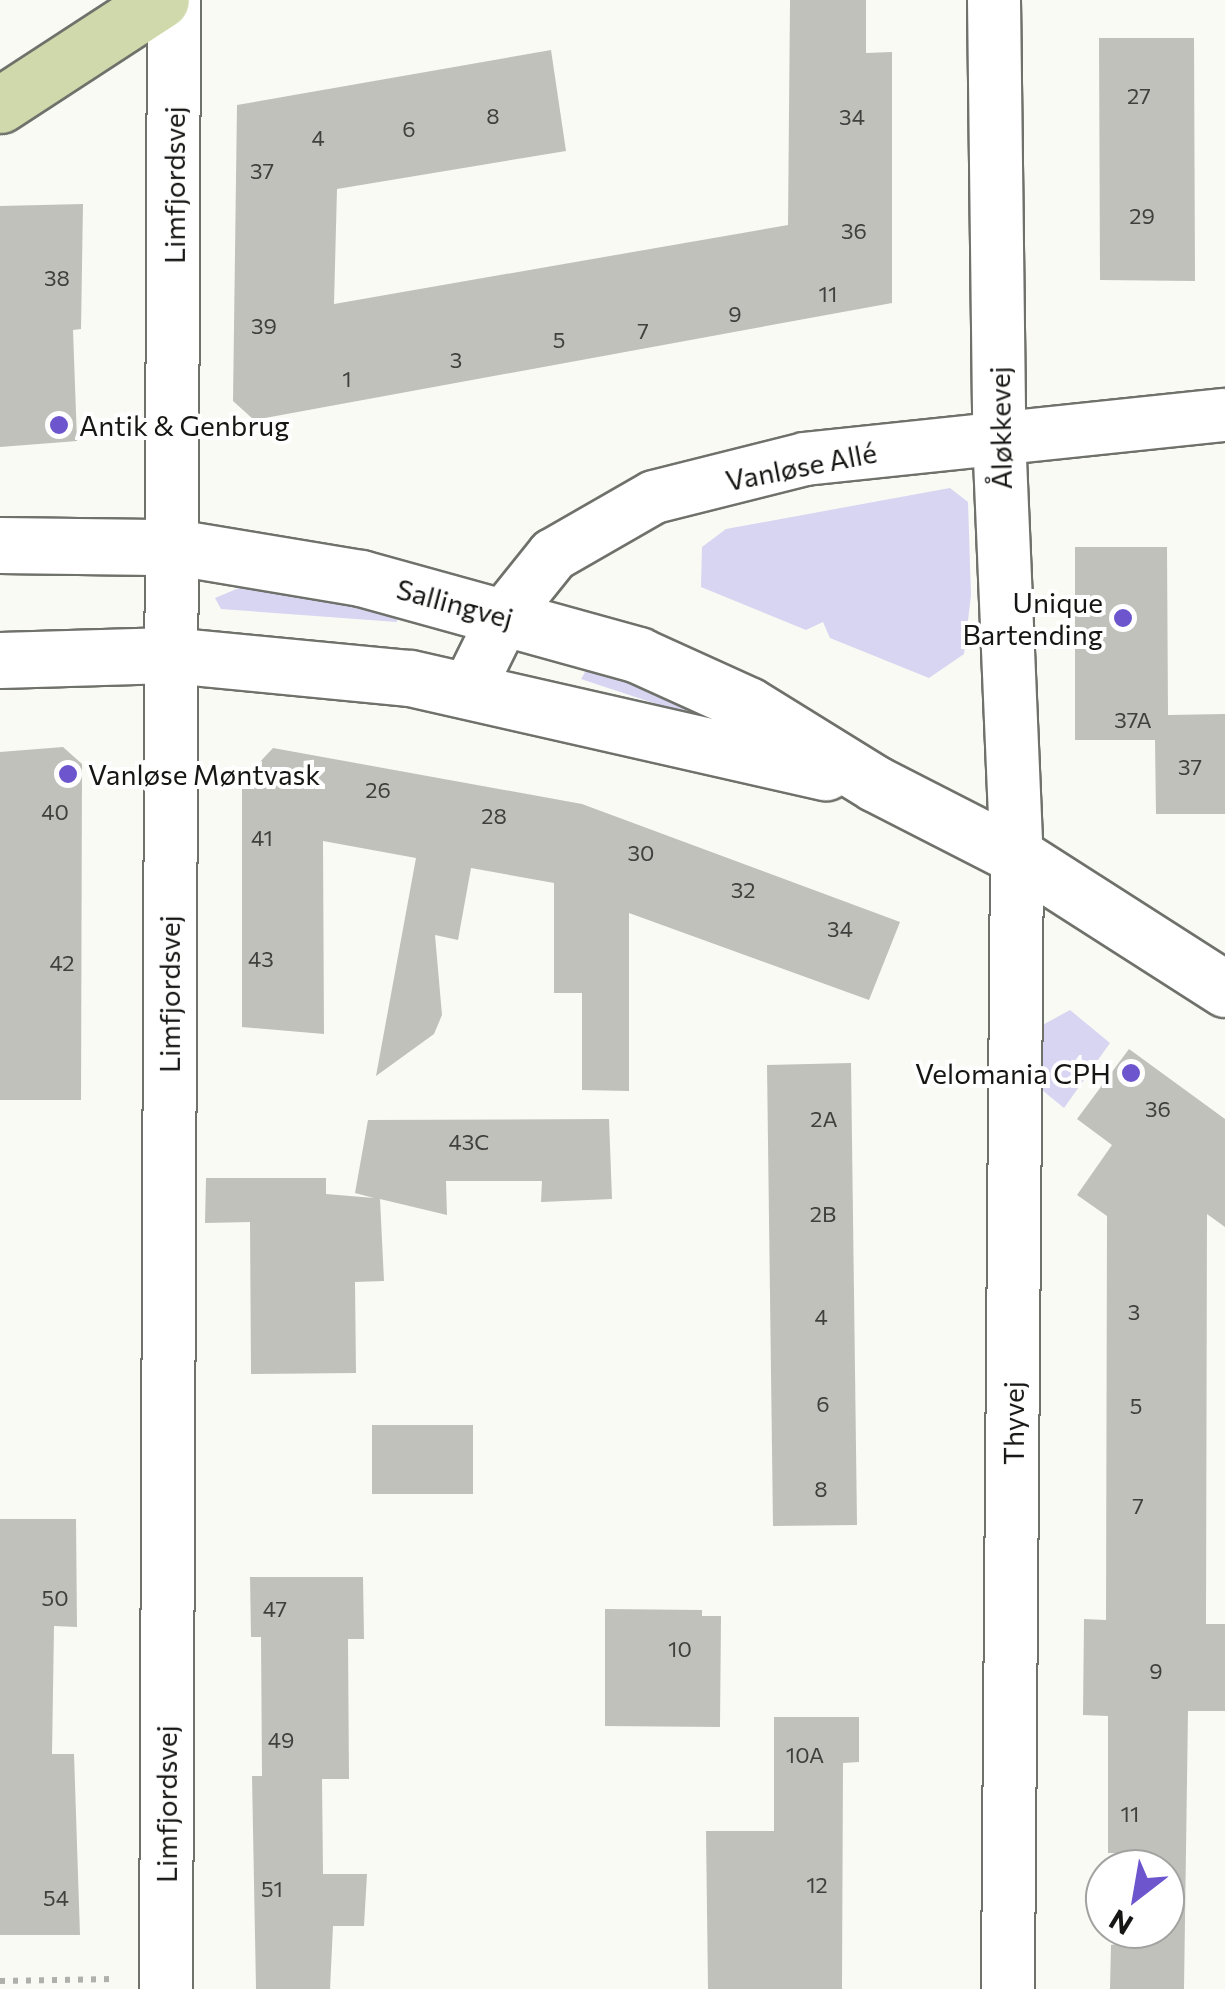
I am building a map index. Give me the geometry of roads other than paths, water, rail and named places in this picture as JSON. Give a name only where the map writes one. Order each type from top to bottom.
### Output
[{"type":"main road","points":[[0,105],[161,0]]},
{"type":"street","name":"Limfjordsvej","points":[[166,1983],[170,655],[175,547],[174,0]]},
{"type":"street","name":"Åløkkevej","points":[[994,0],[999,435],[1017,856]]},
{"type":"street","name":"Vanløse Allé","points":[[468,690],[505,615],[553,556],[654,497],[806,460],[999,435],[1225,416]]},
{"type":"street","name":"Sallingvej","points":[[0,544],[175,547],[361,578],[638,655],[748,705],[876,784],[1017,856],[1225,988]]},
{"type":"street","name":"Sallingvej","points":[[0,660],[170,655],[468,690],[876,784]]},
{"type":"street","name":"Thyvej","points":[[1008,1989],[1017,856]]},
{"type":"place","name":"Antik & Genbrug","points":[[59,425]]},
{"type":"place","name":"Unique Bartending","points":[[1123,618]]},
{"type":"place","name":"Vanløse Møntvask","points":[[68,774]]},
{"type":"place","name":"Velomania CPH","points":[[1131,1073]]}]
